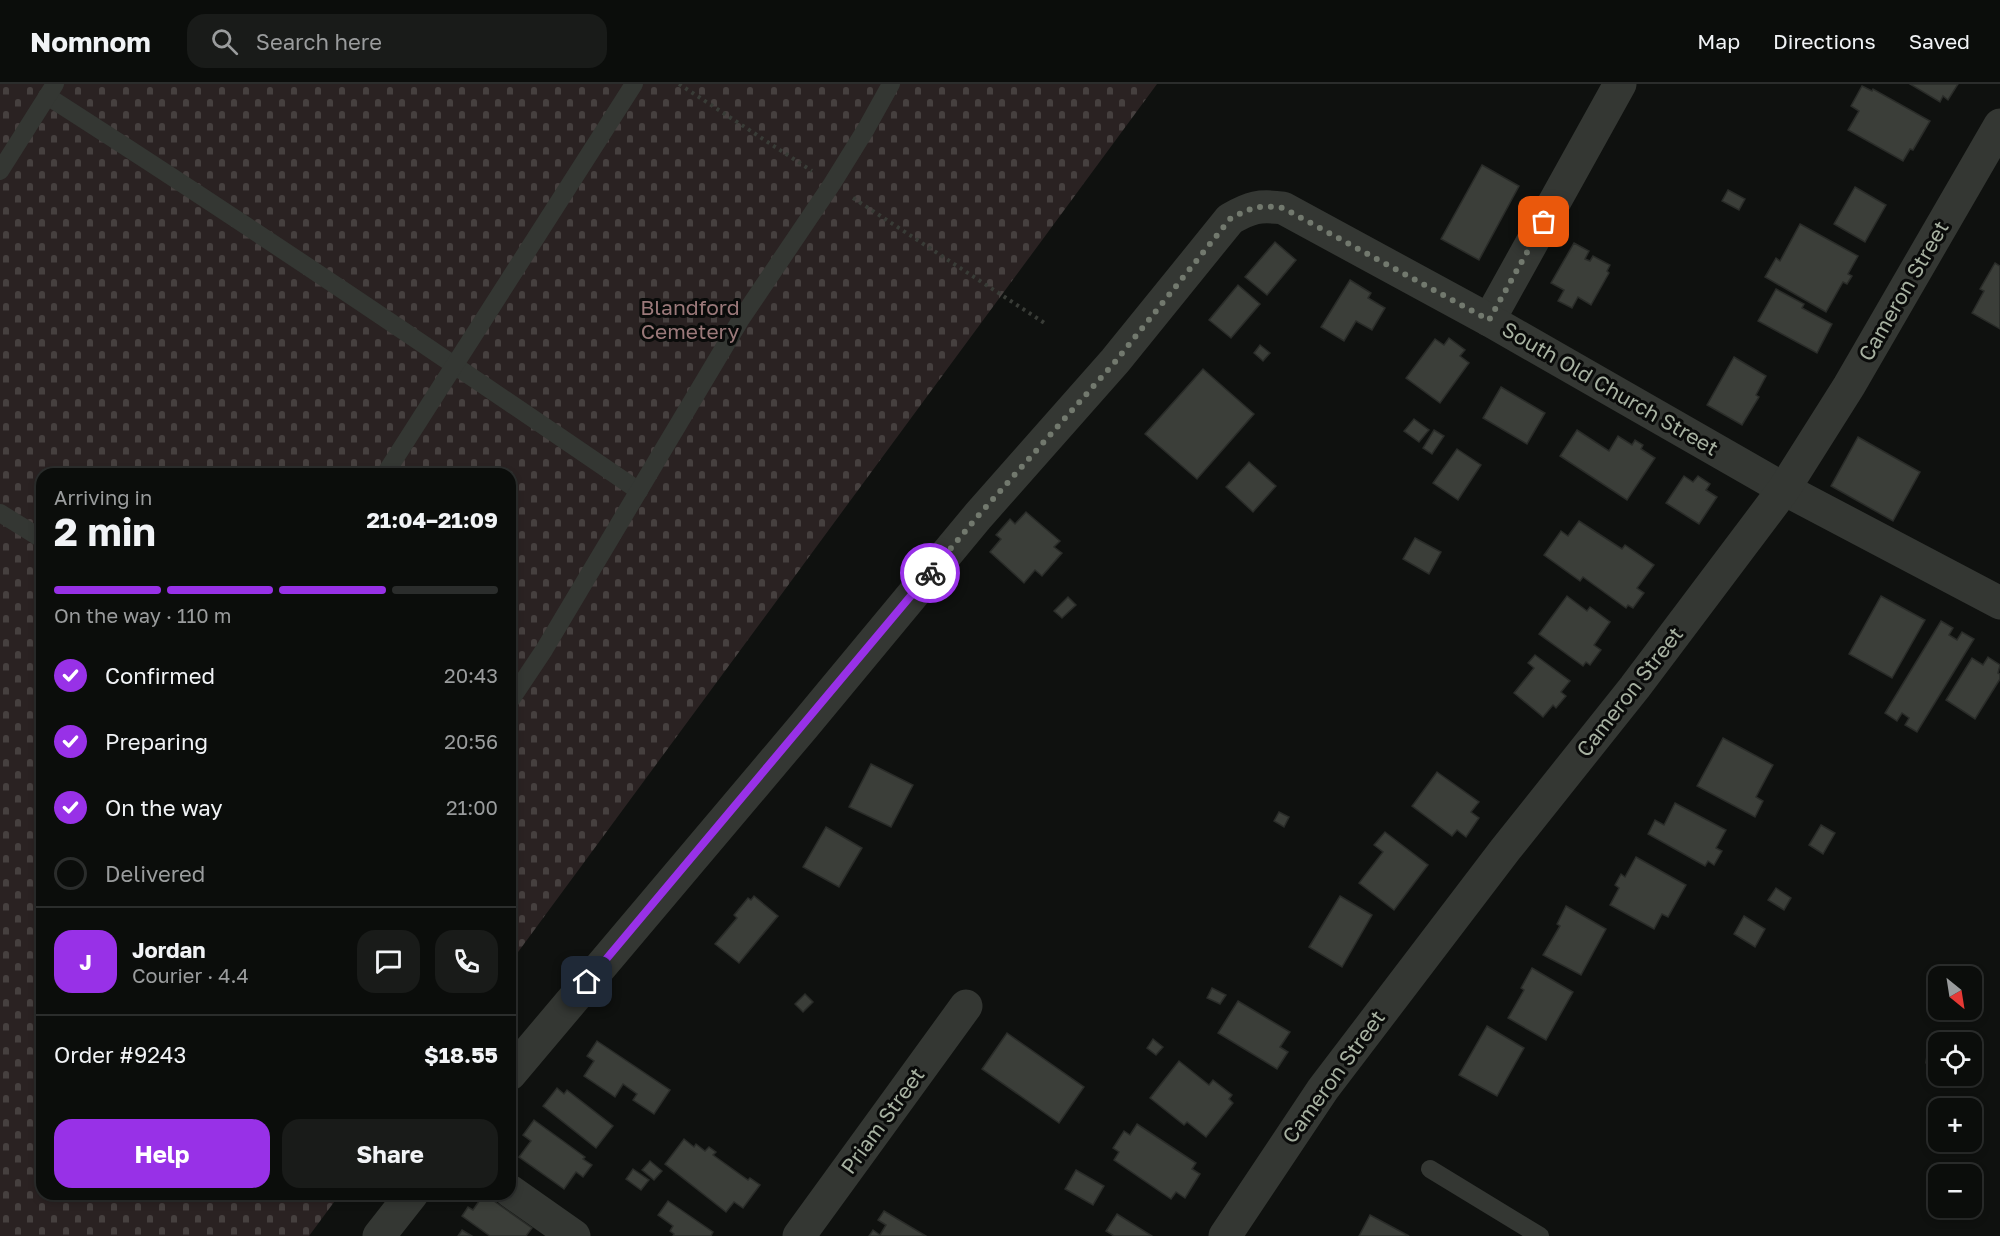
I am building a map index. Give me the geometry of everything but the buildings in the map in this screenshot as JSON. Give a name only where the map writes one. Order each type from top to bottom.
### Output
[{"type":"street","points":[[1489,320],[1620,84]]},
{"type":"street","name":"Cameron Street","points":[[1225,1236],[1323,1089],[1513,841],[1635,687],[1784,489],[1849,386],[2000,125]]},
{"type":"street","name":"South Old Church Street","points":[[516,1067],[978,516],[1115,362],[1230,219],[1247,209],[1263,206],[1283,208],[1489,320],[1784,489],[2000,603]]},
{"type":"street","name":"Priam Street","points":[[799,1236],[966,1006]]},
{"type":"street","points":[[516,1195],[574,1236]]},
{"type":"street","points":[[379,1236],[407,1200]]},
{"type":"lane","points":[[389,468],[634,84]]},
{"type":"lane","points":[[516,691],[544,650],[741,319],[831,184],[891,84]]},
{"type":"lane","points":[[0,171],[51,90],[639,490]]},
{"type":"lane","points":[[0,513],[36,535]]},
{"type":"lane","points":[[1430,1169],[1540,1236]]},
{"type":"path","points":[[679,84],[1046,324]]},
{"type":"green space","name":"Blandford Cemetery","points":[[0,84],[1157,84],[516,955],[516,468],[36,468],[36,1200],[336,1200],[309,1236],[0,1236]]},
{"type":"way so far","points":[[930,573],[1115,362],[1230,219],[1247,209],[1263,206],[1283,208],[1489,320],[1544,222]]},
{"type":"route","points":[[587,982],[930,573]]}]
